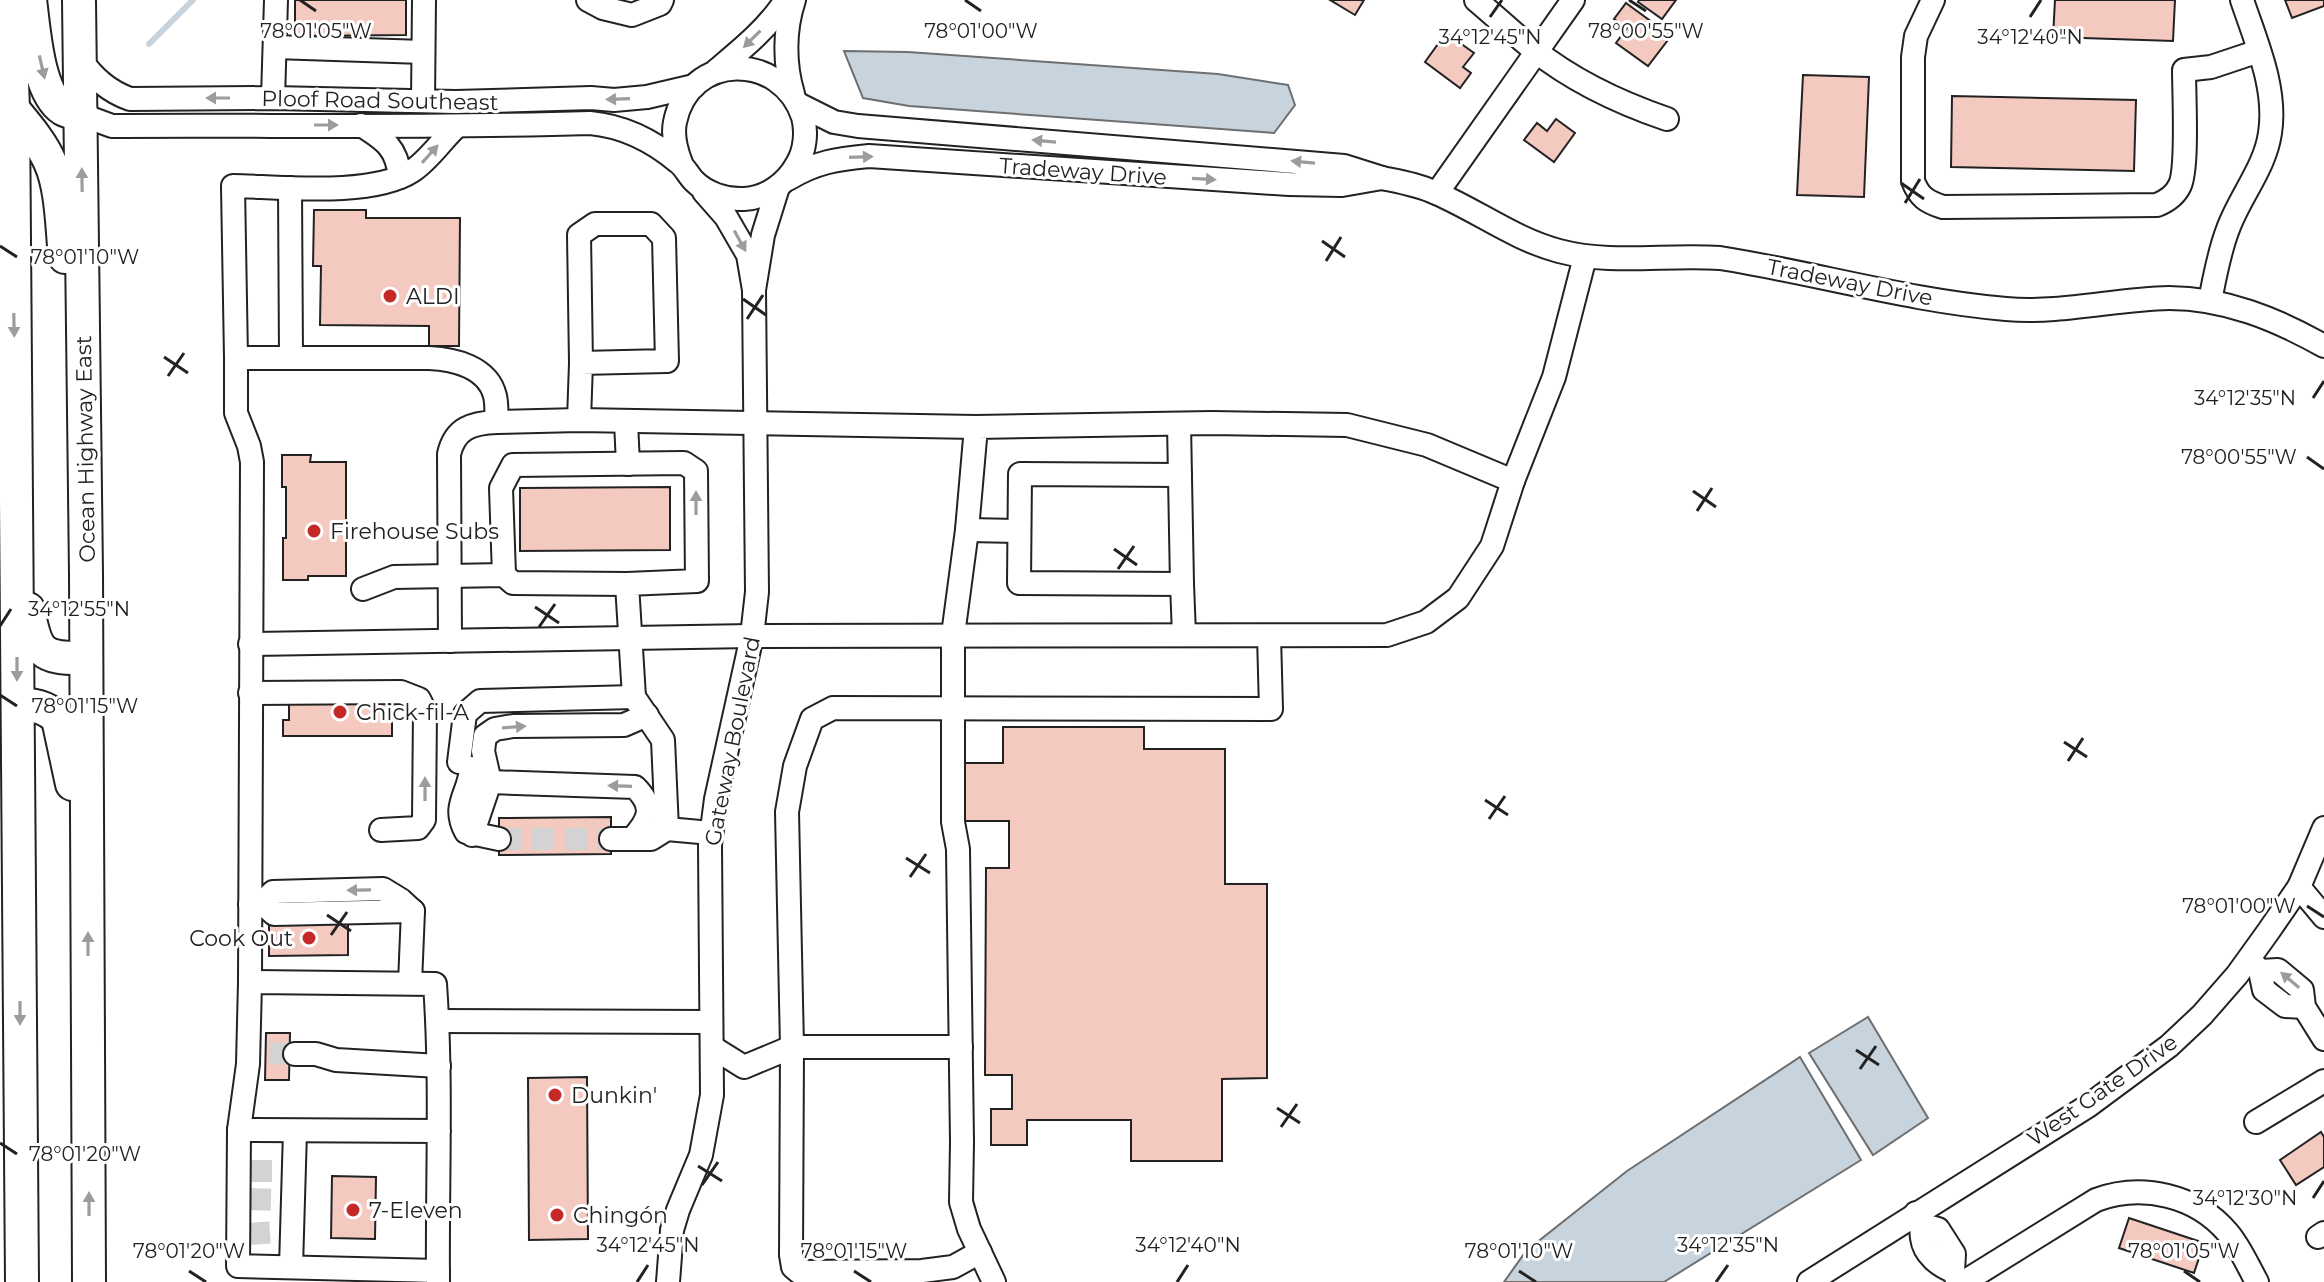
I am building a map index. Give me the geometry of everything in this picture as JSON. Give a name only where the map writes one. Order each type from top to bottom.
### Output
[{"type":"highway","points":[[9,0],[6,184],[16,547],[22,1282]]},
{"type":"highway","points":[[30,0],[42,75],[54,100],[64,109],[82,115]]},
{"type":"highway","name":"Ocean Highway East","points":[[79,0],[89,1282]]},
{"type":"highway","points":[[6,107],[37,138],[55,178],[84,408]]},
{"type":"highway","points":[[16,547],[33,637],[39,648],[62,658],[85,658]]},
{"type":"highway","points":[[18,705],[40,707],[58,719],[87,870]]},
{"type":"highway","points":[[21,1158],[36,1282]]},
{"type":"street","points":[[273,98],[276,0]]},
{"type":"street","points":[[423,101],[424,0]]},
{"type":"street","points":[[588,0],[603,8],[632,15],[660,4],[662,0]]},
{"type":"street","name":"Ploof Road Southeast","points":[[80,59],[91,75],[114,93],[130,99],[614,100],[647,97],[703,80],[747,45],[786,0]]},
{"type":"street","points":[[754,290],[763,235],[783,183],[799,162],[805,143],[805,123],[787,76],[789,16],[794,0]]},
{"type":"street","points":[[1476,0],[1536,51],[1592,87],[1633,108],[1667,119]]},
{"type":"street","points":[[1437,193],[1573,0]]},
{"type":"street","points":[[1933,0],[1916,36],[1913,57],[1913,181],[1918,194],[1930,203],[1943,207],[2157,205],[2165,202],[2173,196],[2183,176],[2184,70],[2211,67],[2259,51]]},
{"type":"street","points":[[2210,301],[2218,257],[2228,228],[2265,157],[2270,133],[2269,90],[2242,0]]},
{"type":"street","points":[[275,47],[423,52]]},
{"type":"street","points":[[754,290],[748,255],[726,217],[686,172],[674,143],[675,122],[682,102],[703,80],[734,68],[756,70],[776,79],[796,99]]},
{"type":"street","name":"Tradeway Drive","points":[[796,99],[834,122],[858,126],[1344,166],[1437,193],[1508,232],[1546,247],[1585,257],[1633,260],[1691,256],[1720,258],[2008,310],[2074,309],[2166,298],[2210,301],[2249,311],[2324,346]]},
{"type":"street","name":"Ploof Road Southeast","points":[[82,115],[112,126],[456,127],[590,123],[608,125],[636,135],[686,172]]},
{"type":"street","points":[[361,125],[388,144],[398,161],[400,177]]},
{"type":"street","points":[[250,982],[435,984],[439,1066],[438,1276],[238,1266],[244,1199],[239,1130],[259,1052],[250,982],[256,903],[250,693],[252,462],[236,413],[233,186],[368,187],[413,171],[456,127]]},
{"type":"street","name":"Tradeway Drive","points":[[783,183],[808,167],[835,159],[869,156],[1289,184],[1342,185],[1382,178]]},
{"type":"street","points":[[686,172],[707,191],[725,198],[761,196],[783,183]]},
{"type":"street","points":[[290,188],[291,358]]},
{"type":"street","points":[[579,420],[579,235],[595,224],[651,224],[664,238],[667,361],[581,363]]},
{"type":"street","points":[[250,644],[752,636],[1387,635],[1426,622],[1458,598],[1492,546],[1513,481],[1554,377],[1585,257]]},
{"type":"street","name":"Gateway Boulevard","points":[[668,1282],[672,1230],[701,1155],[710,1117],[711,833],[752,636],[758,573],[754,290]]},
{"type":"street","points":[[236,358],[429,358],[458,362],[482,374],[489,382],[495,395],[497,422]]},
{"type":"street","points":[[450,641],[449,454],[457,435],[466,427],[480,422],[579,420],[976,427],[1347,425],[1427,445],[1513,481]]},
{"type":"street","points":[[626,422],[628,464]]},
{"type":"street","points":[[1179,424],[1184,635]]},
{"type":"street","points":[[976,427],[953,635],[953,822],[958,849],[961,1202],[969,1229],[994,1282]]},
{"type":"street","points":[[363,589],[394,577],[504,575],[513,583],[697,581],[696,471],[684,463],[513,465],[501,488],[504,575]]},
{"type":"street","points":[[1180,475],[1020,474],[1019,583],[1182,584]]},
{"type":"street","points":[[967,530],[1019,531]]},
{"type":"street","points":[[627,584],[630,638],[641,706],[663,740],[667,829]]},
{"type":"street","points":[[980,1252],[953,1267],[922,1271],[799,1272],[793,1267],[787,812],[795,766],[812,719],[833,708],[1271,709],[1269,636]]},
{"type":"street","points":[[250,693],[401,692],[419,699],[425,711],[424,820],[418,828],[381,830]]},
{"type":"street","points":[[499,839],[472,835],[460,822],[465,770],[465,714],[480,701],[641,706]]},
{"type":"street","points":[[472,835],[490,782],[483,751],[485,736],[495,729],[513,726],[624,725],[641,706]]},
{"type":"street","points":[[490,782],[635,787],[646,798],[649,815],[644,826],[622,839],[651,839],[667,829],[711,833]]},
{"type":"street","name":"West Gate Drive","points":[[1809,1282],[1920,1219],[2088,1106],[2169,1046],[2255,965],[2299,887],[2324,828]]},
{"type":"street","points":[[2299,887],[2324,917]]},
{"type":"street","points":[[256,903],[273,892],[383,889],[413,911],[410,983]]},
{"type":"street","points":[[2255,965],[2264,990],[2285,1006],[2304,1007],[2324,1039]]},
{"type":"street","points":[[438,1021],[711,1022]]},
{"type":"street","points":[[712,1047],[744,1067],[792,1047],[961,1047]]},
{"type":"street","points":[[295,1053],[316,1054],[336,1060],[439,1066]]},
{"type":"street","points":[[2256,1122],[2324,1081]]},
{"type":"street","points":[[239,1130],[439,1131]]},
{"type":"street","points":[[291,1267],[286,1232],[286,1170],[295,1131]]},
{"type":"street","points":[[1920,1219],[1922,1240],[1937,1265],[1959,1278],[2096,1200],[2113,1194],[2160,1193],[2202,1210],[2229,1234],[2257,1282]]},
{"type":"shaded area","points":[[844,51],[908,52],[1218,74],[1288,85],[1295,105],[1274,133],[909,106],[863,98]]},
{"type":"shaded area","points":[[1868,1017],[1928,1118],[1873,1155],[1809,1053]]},
{"type":"shaded area","points":[[1800,1057],[1861,1160],[1664,1282],[1504,1282],[1526,1251],[1627,1171]]},
{"type":"building","points":[[295,0],[406,0],[406,35],[295,36]]},
{"type":"building","points":[[1330,0],[1364,0],[1355,15]]},
{"type":"building","points":[[1639,0],[1676,0],[1662,19]]},
{"type":"building","points":[[2055,0],[2175,0],[2173,41],[2053,37]]},
{"type":"building","points":[[2285,0],[2324,0],[2324,6],[2292,18]]},
{"type":"building","points":[[1626,3],[1671,36],[1648,66],[1616,43],[1627,28],[1614,19]]},
{"type":"building","points":[[1446,33],[1474,53],[1463,67],[1471,73],[1460,88],[1425,62]]},
{"type":"building","points":[[1803,75],[1869,77],[1864,197],[1797,195]]},
{"type":"building","points":[[1952,96],[2136,100],[2134,171],[1951,167]]},
{"type":"building","points":[[1556,119],[1575,133],[1554,162],[1524,140],[1537,123],[1547,131]]},
{"type":"building","name":"ALDI","points":[[314,210],[366,210],[366,218],[460,218],[459,346],[429,346],[429,326],[320,325],[321,266],[313,266]]},
{"type":"building","points":[[282,455],[311,455],[310,462],[346,462],[346,576],[308,576],[308,580],[283,580],[286,487],[282,487]]},
{"type":"building","points":[[670,487],[670,550],[520,551],[520,488]]},
{"type":"building","name":"Chick-fil-A","points":[[289,701],[301,704],[392,704],[392,736],[283,736],[283,720],[289,720]]},
{"type":"building","points":[[1003,727],[1144,727],[1144,749],[1225,749],[1225,884],[1267,884],[1267,1078],[1222,1079],[1222,1161],[1131,1161],[1131,1120],[1027,1120],[1027,1145],[991,1145],[991,1109],[1012,1109],[1012,1075],[985,1075],[986,868],[1009,868],[1009,821],[963,821],[964,763],[1003,763]]},
{"type":"building","points":[[611,817],[611,854],[499,855],[499,818]]},
{"type":"building","name":"Cook Out","points":[[269,920],[348,920],[348,955],[269,956]]},
{"type":"building","points":[[266,1033],[290,1033],[289,1080],[265,1080]]},
{"type":"building","points":[[587,1077],[588,1239],[529,1240],[528,1078]]},
{"type":"building","points":[[2321,1132],[2324,1137],[2324,1167],[2296,1185],[2280,1160]]},
{"type":"building","points":[[332,1176],[376,1177],[375,1239],[331,1238]]},
{"type":"building","points":[[2129,1218],[2204,1243],[2194,1273],[2119,1248]]},
{"type":"waterway","points":[[149,44],[193,0]]},
{"type":"tunnel","points":[[499,839],[611,839]]},
{"type":"tunnel","points":[[270,1053],[295,1054]]},
{"type":"tunnel","points":[[250,1171],[277,1171]]},
{"type":"tunnel","points":[[249,1199],[278,1200]]},
{"type":"tunnel","points":[[248,1234],[279,1232]]},
{"type":"place","name":"ALDI","points":[[390,296]]},
{"type":"place","name":"Firehouse Subs","points":[[314,531]]},
{"type":"place","name":"Chick-fil-A","points":[[340,712]]},
{"type":"place","name":"Cook Out","points":[[309,938]]},
{"type":"place","name":"Dunkin'","points":[[555,1095]]},
{"type":"place","name":"7-Eleven","points":[[353,1210]]},
{"type":"place","name":"Chingón","points":[[557,1215]]}]
